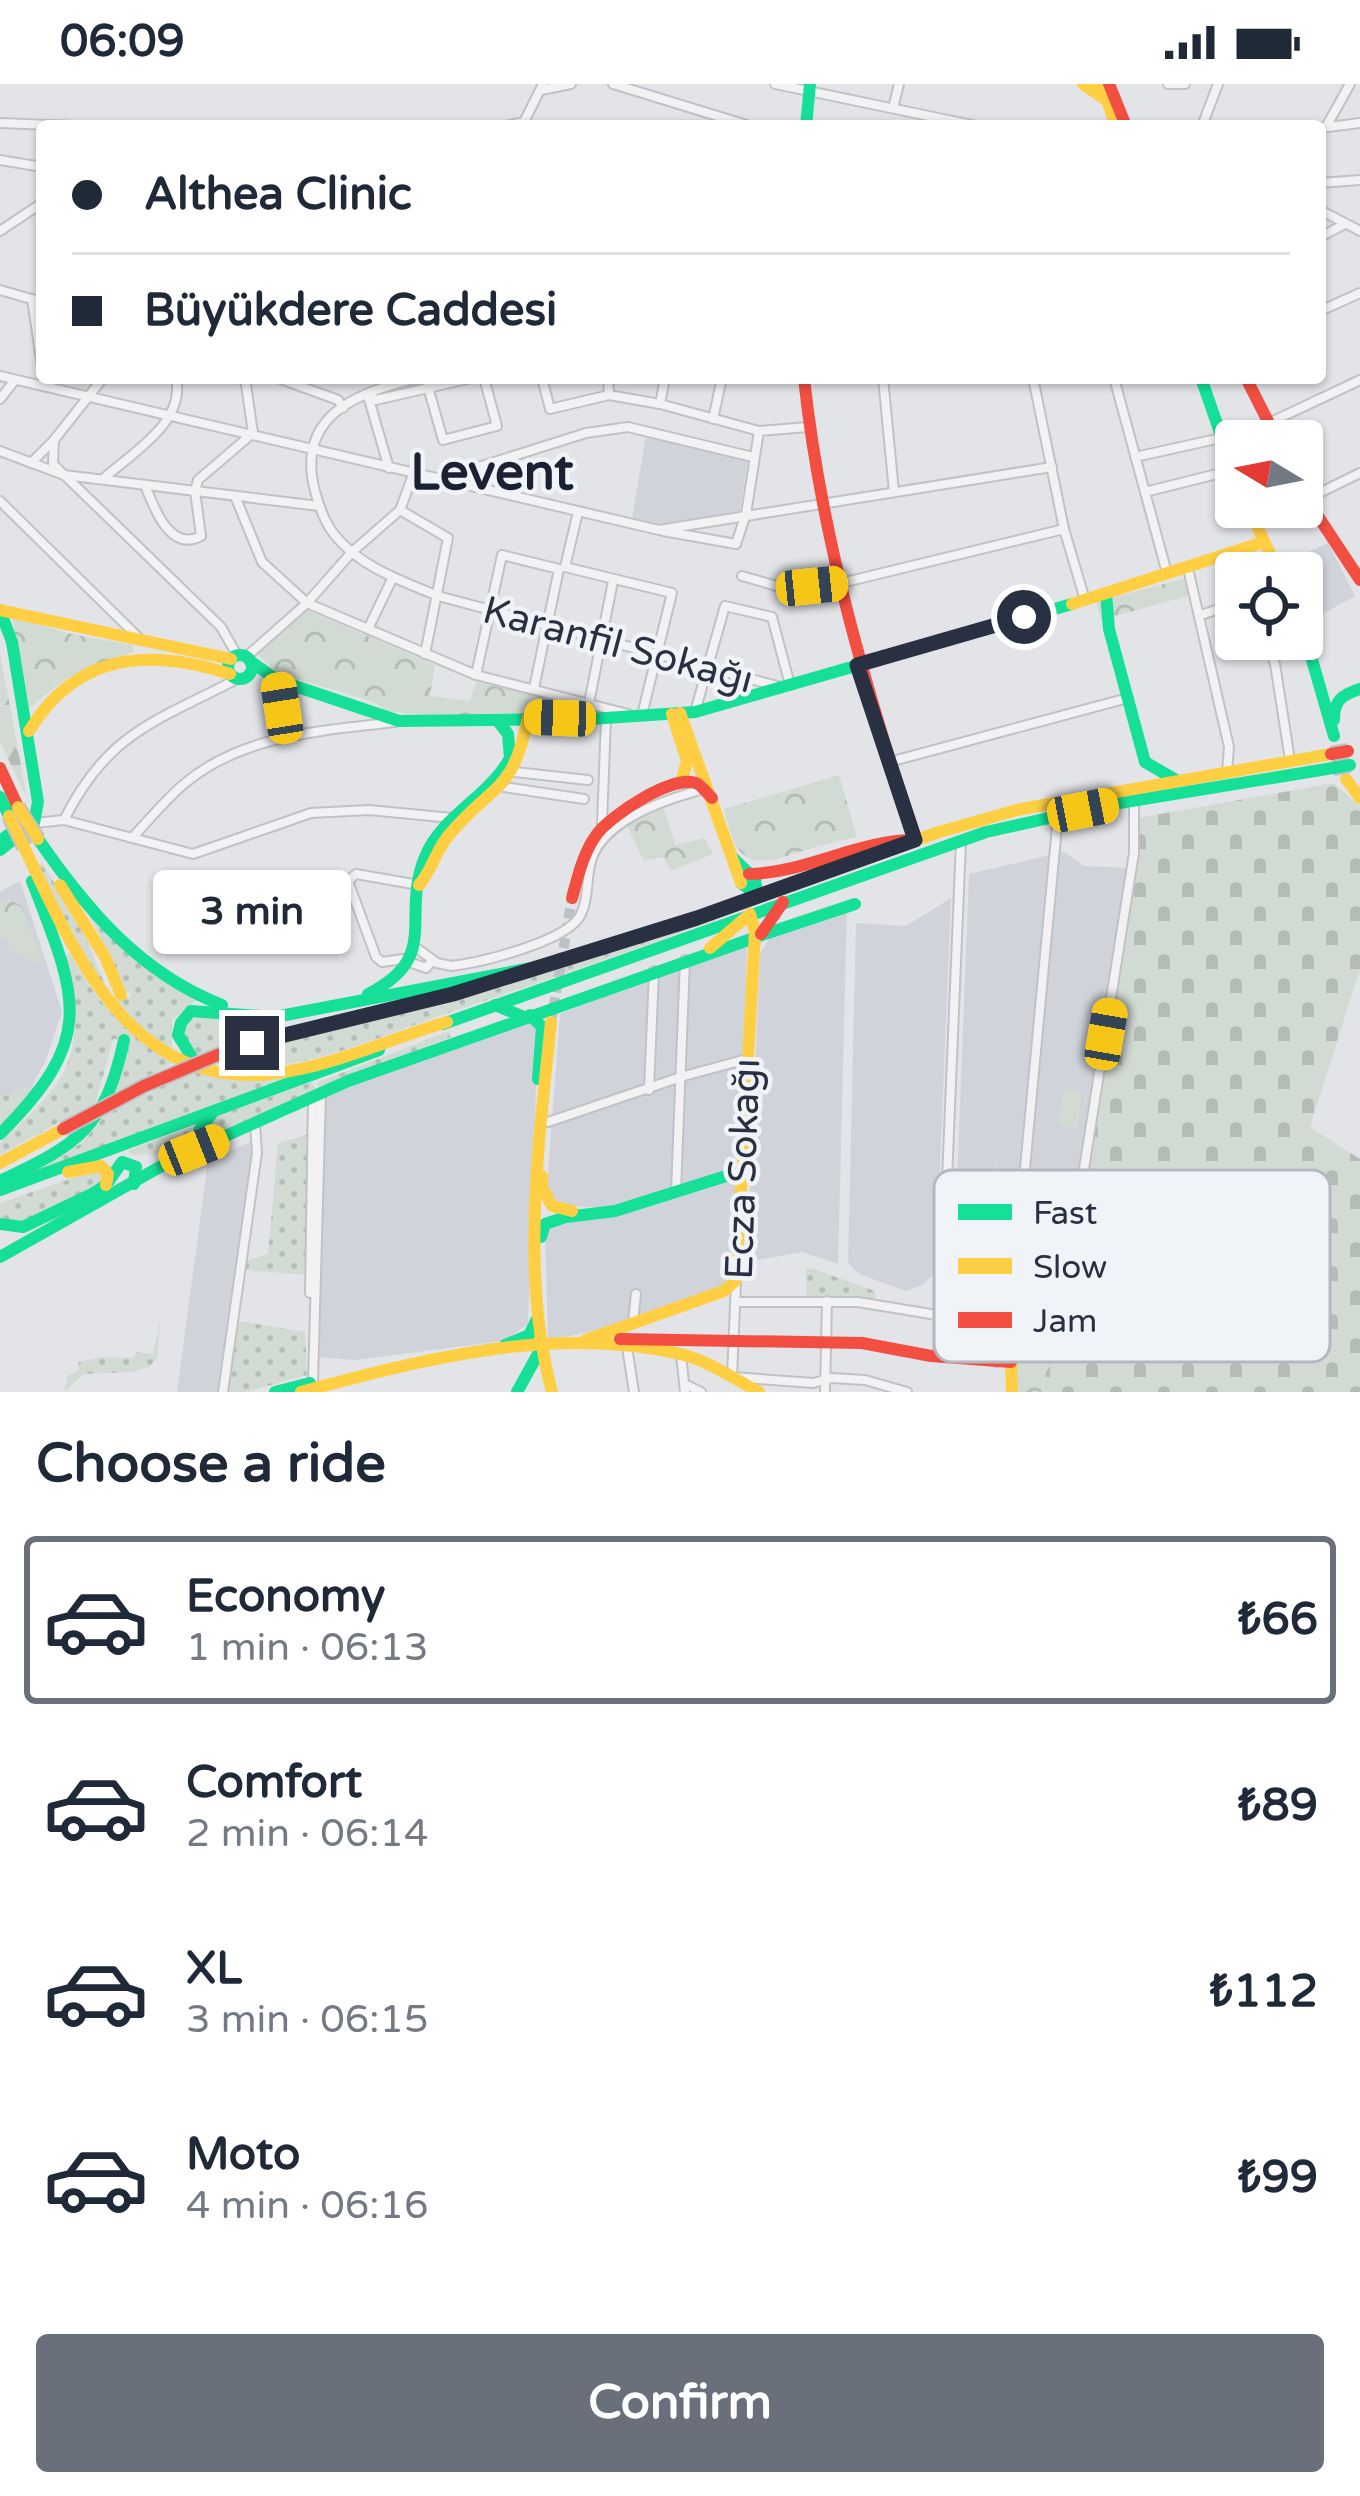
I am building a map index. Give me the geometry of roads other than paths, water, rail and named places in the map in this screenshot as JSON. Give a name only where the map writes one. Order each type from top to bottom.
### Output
[{"type":"main road","points":[[1083,84],[1108,102]]},
{"type":"main road","points":[[1105,84],[1114,120]]},
{"type":"main road","points":[[1105,84],[1123,120]]},
{"type":"main road","points":[[807,120],[810,87]]},
{"type":"main road","points":[[804,384],[837,584],[857,665],[915,840]]},
{"type":"main road","points":[[1203,384],[1215,420]]},
{"type":"main road","points":[[1249,384],[1267,420]]},
{"type":"main road","points":[[1323,522],[1356,566]]},
{"type":"main road","points":[[1258,528],[1269,552]]},
{"type":"main road","points":[[1168,576],[1266,546]]},
{"type":"main road","points":[[1168,576],[1266,546]]},
{"type":"main road","name":"Karanfil Sokağı","points":[[786,687],[1168,576]]},
{"type":"main road","points":[[1106,593],[1109,628],[1145,761],[1176,780]]},
{"type":"main road","points":[[0,610],[241,658],[278,680]]},
{"type":"main road","points":[[0,610],[12,642],[31,805],[15,844],[80,962],[116,1013],[153,1045],[212,1071],[242,1075],[275,1073],[447,1022]]},
{"type":"main road","points":[[27,734],[39,711],[58,694],[102,670],[136,660],[174,658],[236,678],[278,680],[399,721],[682,713],[786,687]]},
{"type":"main road","points":[[236,678],[251,672],[241,658]]},
{"type":"main road","points":[[236,678],[241,658]]},
{"type":"main road","points":[[1312,660],[1334,736],[1337,701],[1348,691],[1360,689]]},
{"type":"main road","points":[[20,714],[39,711]]},
{"type":"main road","points":[[682,713],[726,847],[745,878]]},
{"type":"main road","points":[[674,787],[687,761],[682,713]]},
{"type":"main road","points":[[15,844],[41,823],[20,714]]},
{"type":"main road","points":[[304,1012],[399,981],[412,956],[418,885],[426,854],[522,756],[528,717]]},
{"type":"main road","points":[[458,820],[504,788],[512,741],[497,720]]},
{"type":"main road","points":[[0,1163],[156,1081],[226,1052],[453,994],[1021,809],[1291,761],[1353,762],[1360,798]]},
{"type":"main road","points":[[0,1190],[447,1022],[961,839],[1059,814],[1332,761]]},
{"type":"main road","points":[[0,768],[13,811],[15,844],[64,974],[70,1029],[67,1050],[50,1083],[0,1134]]},
{"type":"main road","points":[[572,898],[582,855],[602,824],[674,787],[698,784],[712,798]]},
{"type":"main road","points":[[674,787],[697,791],[718,825]]},
{"type":"main road","points":[[0,797],[13,811]]},
{"type":"main road","points":[[745,878],[788,871],[891,840],[915,840]]},
{"type":"main road","points":[[15,844],[105,957],[121,995]]},
{"type":"main road","points":[[15,844],[75,890],[127,947],[161,975],[207,1000],[258,1012],[304,1012],[547,964]]},
{"type":"main road","points":[[734,905],[745,878]]},
{"type":"main road","points":[[756,937],[784,902]]},
{"type":"main road","points":[[3,1258],[174,1159],[317,1095],[527,1016],[855,904]]},
{"type":"main road","points":[[734,905],[750,914],[756,937]]},
{"type":"main road","points":[[691,958],[750,914]]},
{"type":"main road","name":"Ecza Sokağı","points":[[736,1280],[751,960],[756,937]]},
{"type":"main road","points":[[494,1005],[527,1016],[542,1027],[536,1159],[538,1313],[552,1392]]},
{"type":"main road","points":[[212,1071],[179,1043],[178,1028],[185,1015],[206,1010],[266,1017],[286,1013]]},
{"type":"main road","points":[[536,1159],[551,1022]]},
{"type":"main road","points":[[0,1181],[63,1152],[84,1136],[106,1101],[124,1040]]},
{"type":"main road","points":[[547,1061],[542,1187],[554,1208],[587,1214]]},
{"type":"main road","points":[[194,1150],[200,1129],[215,1111]]},
{"type":"main road","points":[[0,1224],[23,1227],[106,1185],[116,1166],[126,1161],[174,1159]]},
{"type":"main road","points":[[126,1161],[136,1167],[134,1184]]},
{"type":"main road","points":[[38,1175],[95,1165],[106,1171],[106,1185]]},
{"type":"main road","points":[[537,1258],[545,1224],[615,1211],[742,1172]]},
{"type":"main road","points":[[275,1392],[359,1385],[422,1360],[586,1340],[724,1291],[736,1280]]},
{"type":"main road","points":[[301,1392],[421,1355],[512,1345],[529,1335],[538,1313]]},
{"type":"main road","points":[[608,1332],[624,1340],[826,1342],[934,1355]]},
{"type":"main road","points":[[586,1340],[681,1355],[759,1392]]},
{"type":"main road","points":[[517,1392],[542,1348]]},
{"type":"main road","points":[[1004,1362],[1012,1392]]},
{"type":"street","points":[[525,120],[541,87],[572,84]]},
{"type":"street","points":[[613,84],[729,120]]},
{"type":"street","points":[[644,95],[647,84]]},
{"type":"street","points":[[775,84],[810,87],[949,120]]},
{"type":"street","points":[[893,108],[899,84]]},
{"type":"street","points":[[1168,84],[1184,84]]},
{"type":"street","points":[[1204,120],[1218,84]]},
{"type":"street","points":[[1326,122],[1350,84]]},
{"type":"street","points":[[0,123],[36,124]]},
{"type":"street","points":[[1326,127],[1360,123]]},
{"type":"street","points":[[0,160],[36,166]]},
{"type":"street","points":[[1326,183],[1360,180]]},
{"type":"street","points":[[2,228],[36,207]]},
{"type":"street","points":[[1326,213],[1360,231]]},
{"type":"street","points":[[1326,234],[1346,224]]},
{"type":"street","points":[[0,290],[36,300]]},
{"type":"street","points":[[1326,308],[1360,292]]},
{"type":"street","points":[[0,376],[36,381]]},
{"type":"street","points":[[0,399],[15,380]]},
{"type":"street","points":[[1275,420],[1360,380]]},
{"type":"street","points":[[50,384],[413,475],[736,544],[746,514],[759,431]]},
{"type":"street","points":[[31,463],[99,384]]},
{"type":"street","points":[[102,480],[173,415],[177,384]]},
{"type":"street","points":[[245,384],[253,433]]},
{"type":"street","points":[[294,384],[338,400],[343,408]]},
{"type":"street","points":[[311,448],[319,425],[374,388],[391,384]]},
{"type":"street","points":[[368,395],[376,400],[442,384]]},
{"type":"street","points":[[428,387],[443,440],[497,425],[486,384]]},
{"type":"street","points":[[544,384],[550,409],[609,395],[759,431],[808,427]]},
{"type":"street","points":[[608,384],[609,395]]},
{"type":"street","points":[[660,404],[664,384]]},
{"type":"street","points":[[713,419],[721,384]]},
{"type":"street","points":[[885,384],[894,492]]},
{"type":"street","points":[[1034,384],[1064,529],[1085,600]]},
{"type":"street","points":[[1116,384],[1168,576]]},
{"type":"street","points":[[368,395],[389,469]]},
{"type":"street","points":[[436,480],[586,433],[628,427],[753,457]]},
{"type":"street","points":[[146,485],[157,516],[181,540],[190,542],[201,536],[195,491],[199,480],[253,433]]},
{"type":"street","points":[[1134,457],[1215,439]]},
{"type":"street","points":[[54,440],[52,464],[221,627],[241,658],[307,603],[352,552],[400,510],[413,475]]},
{"type":"street","name":"Karanfil Sokağı","points":[[311,448],[311,477],[332,533],[352,552],[393,577],[490,613],[786,687]]},
{"type":"street","points":[[0,451],[64,475],[320,506]]},
{"type":"street","points":[[659,530],[1052,467]]},
{"type":"street","points":[[1323,488],[1360,473]]},
{"type":"street","points":[[1145,493],[1215,478]]},
{"type":"street","points":[[236,496],[262,562],[307,603],[476,675],[638,715],[672,593],[502,555],[476,675]]},
{"type":"street","points":[[0,501],[142,640]]},
{"type":"street","points":[[400,510],[448,538],[425,653]]},
{"type":"street","points":[[533,688],[578,512]]},
{"type":"street","points":[[742,576],[788,589],[837,584],[1064,529]]},
{"type":"street","points":[[1189,573],[1229,747],[1228,772]]},
{"type":"street","points":[[368,629],[393,577]]},
{"type":"street","points":[[589,703],[613,581]]},
{"type":"street","points":[[682,713],[706,665],[725,606],[772,617],[786,687]]},
{"type":"street","points":[[1201,615],[1215,610]]},
{"type":"street","points":[[1273,660],[1291,761]]},
{"type":"street","points":[[64,820],[97,764],[127,736],[236,678]]},
{"type":"street","points":[[278,680],[286,736]]},
{"type":"street","points":[[329,695],[345,705],[348,715],[341,726]]},
{"type":"street","points":[[889,762],[1128,698]]},
{"type":"street","points":[[602,824],[606,718]]},
{"type":"street","points":[[132,838],[187,781],[260,743],[341,726],[399,721]]},
{"type":"street","points":[[511,768],[588,780]]},
{"type":"street","points":[[504,788],[584,799]]},
{"type":"street","points":[[418,885],[356,874],[347,881],[376,958],[382,962],[412,956],[444,966],[460,965],[558,935],[580,917],[591,862],[604,838],[634,818],[697,791]]},
{"type":"street","points":[[1084,1170],[1134,853],[1133,801]]},
{"type":"street","points":[[41,823],[64,820],[193,854],[311,813],[369,810],[458,820]]},
{"type":"street","points":[[1025,1170],[1059,814]]},
{"type":"street","points":[[947,1170],[961,839]]},
{"type":"street","points":[[412,956],[420,969],[433,960]]},
{"type":"street","points":[[676,1191],[679,1078],[691,958]]},
{"type":"street","points":[[649,1090],[654,971]]},
{"type":"street","points":[[548,1122],[747,1059]]},
{"type":"street","points":[[308,1358],[317,1095]]},
{"type":"street","points":[[317,1095],[323,1386]]},
{"type":"street","points":[[223,1392],[257,1153],[255,1124]]},
{"type":"street","name":"Ecza Sokağı","points":[[732,1377],[736,1280]]},
{"type":"street","points":[[633,1323],[636,1294]]},
{"type":"street","points":[[826,1386],[827,1301]]},
{"type":"street","points":[[737,1302],[878,1304],[934,1314]]},
{"type":"street","points":[[627,1347],[634,1392]]},
{"type":"street","points":[[681,1355],[685,1388],[700,1392]]},
{"type":"street","points":[[732,1377],[826,1386],[865,1380],[907,1392]]},
{"type":"tunnel","points":[[551,1022],[572,898]]},
{"type":"district","name":"Levent","points":[[492,473]]}]
